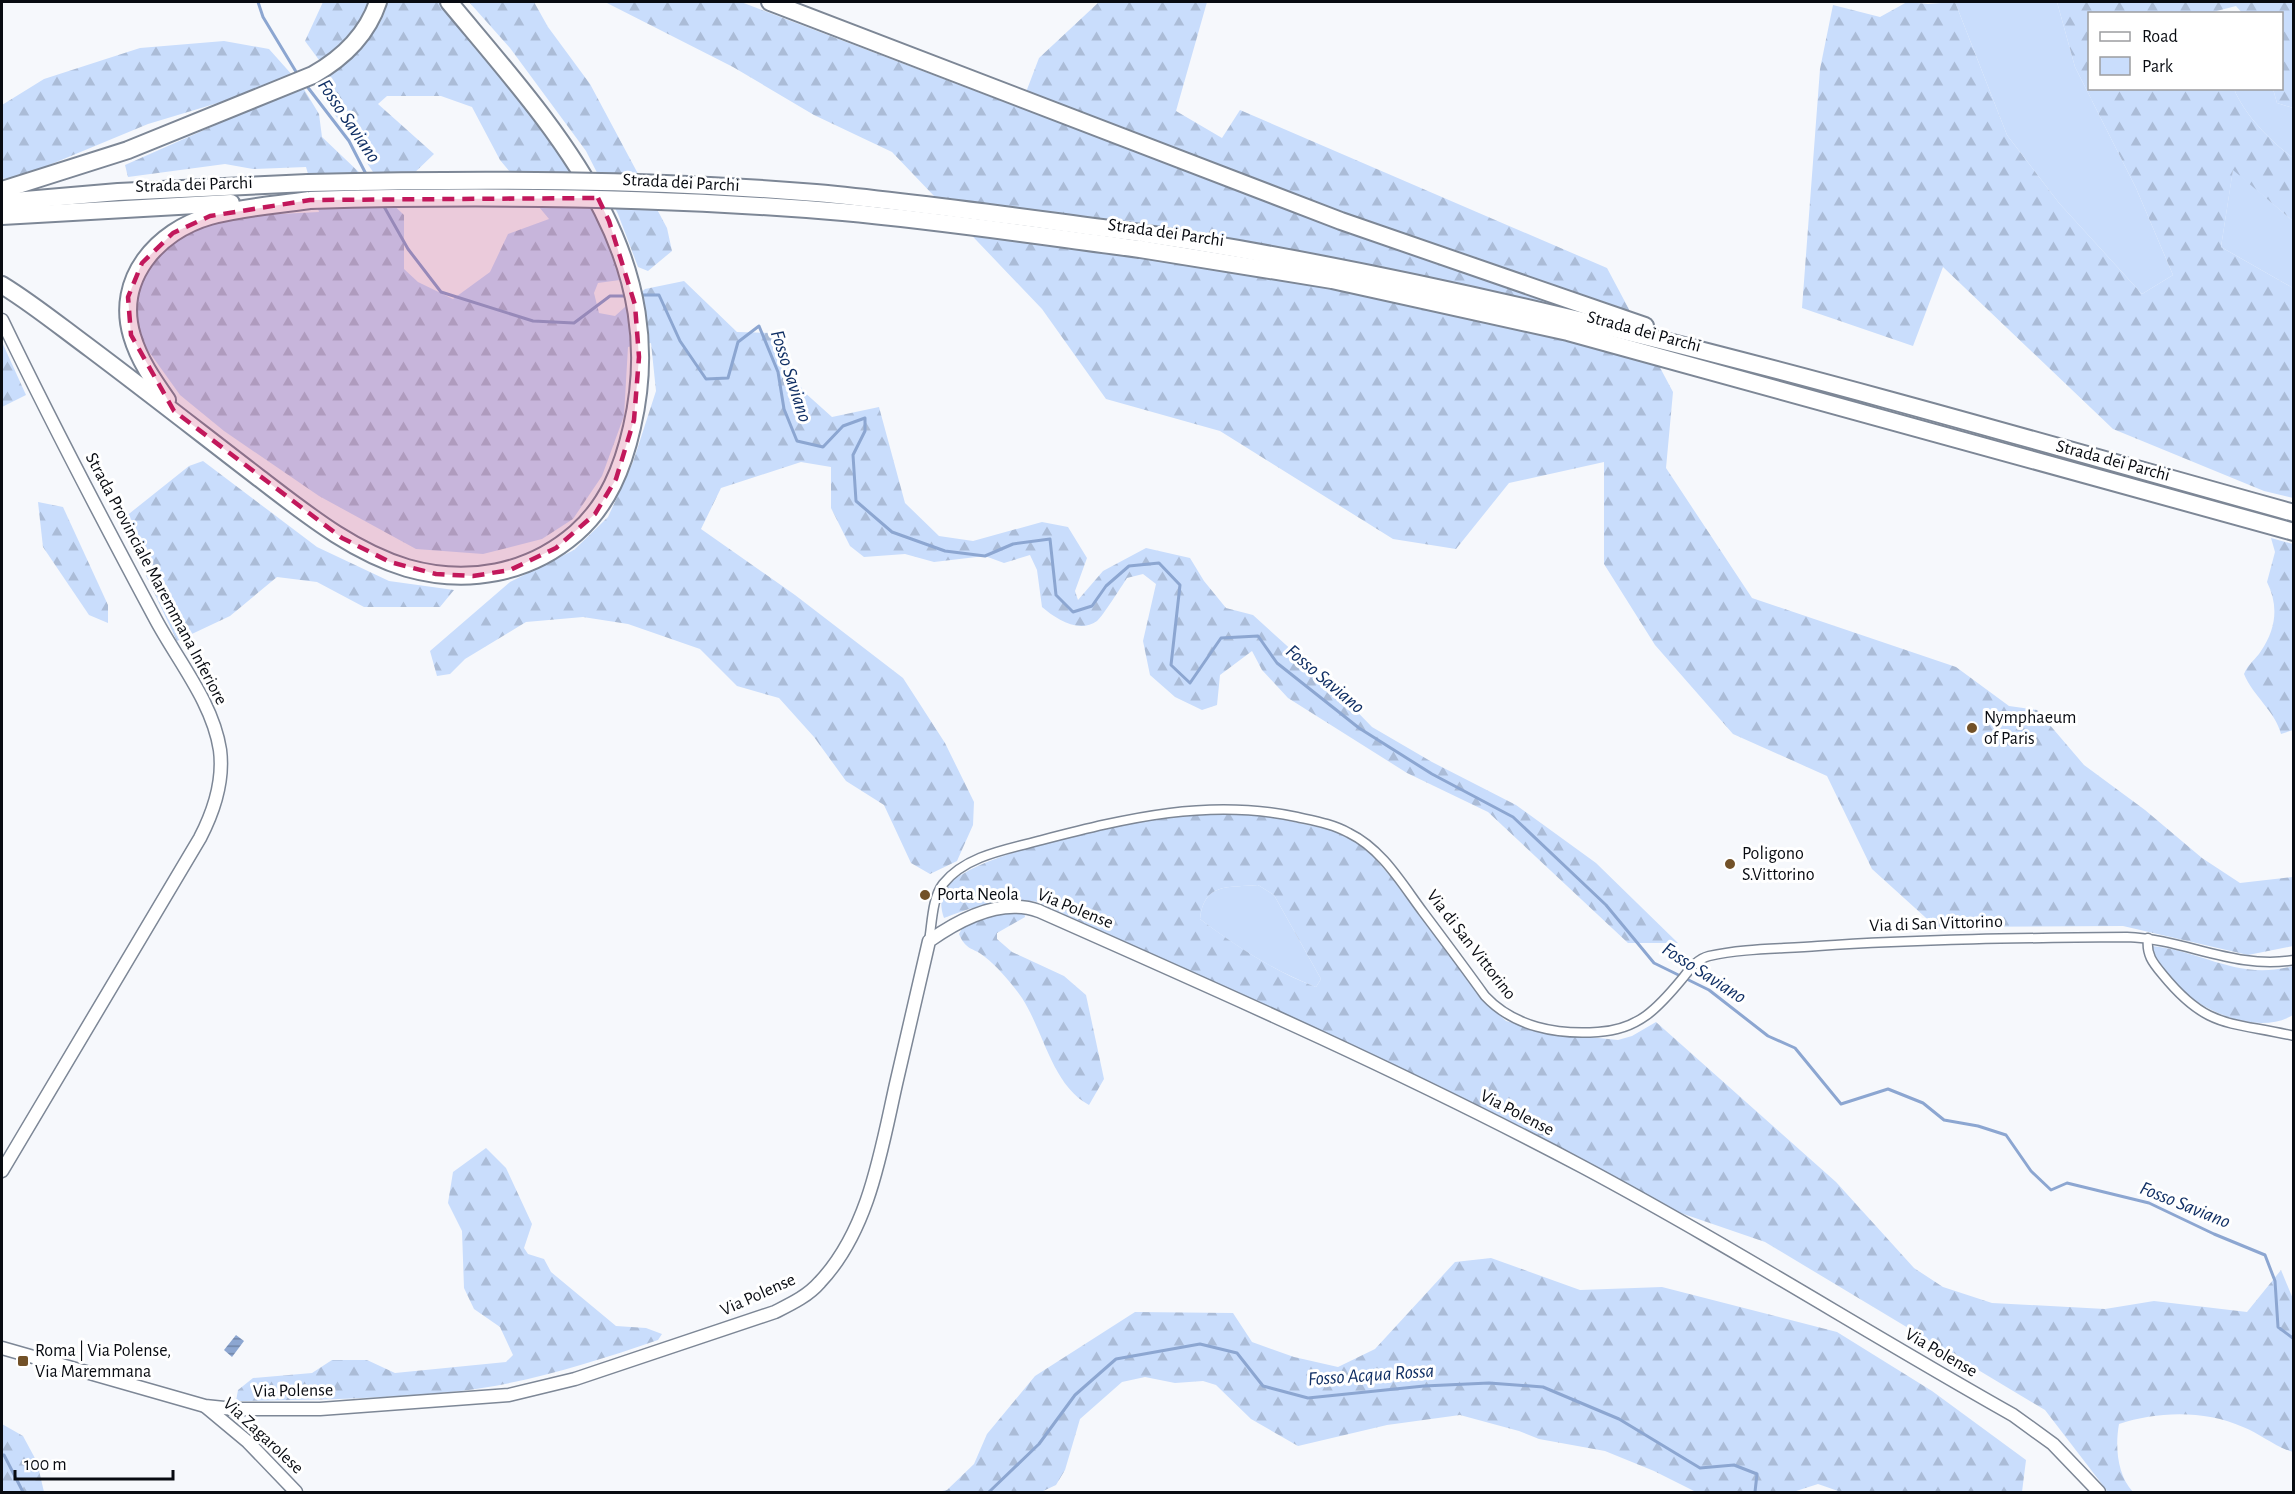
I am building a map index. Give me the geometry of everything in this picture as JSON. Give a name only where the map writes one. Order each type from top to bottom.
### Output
[{"type":"highway","points":[[2,190],[101,160],[313,75],[339,58],[366,29],[378,2]]},
{"type":"highway","points":[[2,285],[174,411],[312,518],[358,547],[390,562],[423,572],[456,576],[484,575],[519,567],[546,555],[579,530],[602,505],[620,469],[631,431],[637,393],[639,346],[635,305],[624,258],[602,206],[570,152],[449,2]]},
{"type":"highway","points":[[770,2],[1359,228],[1765,367]]},
{"type":"highway","name":"Strada dei Parchi","points":[[2,202],[118,192],[308,183],[542,181],[756,189],[870,199],[1140,241],[1551,328],[2294,532]]},
{"type":"highway","name":"Strada dei Parchi","points":[[2,216],[124,207],[310,200],[534,197],[762,206],[1278,254],[1404,279],[1593,322],[2294,513]]},
{"type":"highway","points":[[174,411],[145,367],[129,328],[129,291],[142,263],[166,238],[193,221],[229,212],[310,200]]},
{"type":"street","name":"Strada Provinciale Maremmana Inferiore","points":[[2,320],[54,429],[169,645],[206,707],[214,728],[220,761],[215,804],[195,848],[2,1171]]},
{"type":"street","name":"Via di San Vittorino","points":[[929,941],[942,886],[959,870],[986,856],[1155,813],[1242,809],[1289,815],[1333,826],[1366,844],[1395,874],[1485,996],[1500,1011],[1516,1020],[1570,1032],[1612,1031],[1647,1018],[1696,962],[1708,956],[1732,952],[1873,942],[2148,938],[2235,960],[2271,963],[2294,960]]},
{"type":"street","name":"Via Polense","points":[[2,1348],[205,1406],[234,1409],[320,1409],[475,1399],[519,1393],[575,1379],[754,1320],[803,1297],[819,1284],[837,1261],[862,1212],[886,1133],[929,941],[959,921],[981,913],[1010,907],[1029,908],[1265,1012],[1516,1132],[1664,1212],[2013,1415],[2053,1443],[2099,1492]]},
{"type":"street","points":[[2148,938],[2147,953],[2152,962],[2178,994],[2196,1010],[2213,1020],[2294,1036]]},
{"type":"street","name":"Via Zagarolese","points":[[205,1406],[248,1442],[296,1492]]},
{"type":"highlighted area","points":[[598,198],[609,221],[635,305],[639,357],[634,420],[616,479],[595,514],[556,548],[510,570],[473,576],[436,574],[390,562],[342,538],[174,411],[131,335],[128,297],[142,263],[173,233],[210,216],[310,200]]},
{"type":"green space","points":[[323,2],[371,2],[365,20],[353,37],[319,60],[305,41]]},
{"type":"green space","points":[[387,2],[440,2],[568,163],[602,228],[620,280],[598,283],[594,293],[599,313],[615,316],[645,289],[684,281],[737,332],[774,333],[803,391],[832,417],[879,407],[905,503],[939,536],[973,541],[1042,522],[1068,527],[1087,558],[1075,591],[1078,600],[1103,571],[1146,548],[1190,558],[1204,581],[1226,608],[1253,615],[1337,691],[1372,727],[1432,762],[1516,805],[1596,863],[1678,943],[1628,943],[1488,812],[1407,773],[1288,698],[1262,670],[1252,651],[1220,675],[1217,705],[1202,710],[1175,697],[1150,675],[1143,641],[1156,584],[1143,574],[1127,578],[1100,618],[1090,625],[1083,626],[1061,620],[1042,607],[1037,570],[1030,555],[1004,563],[985,556],[934,562],[905,554],[864,557],[850,546],[831,508],[831,467],[801,462],[721,488],[701,529],[795,595],[903,678],[945,743],[974,802],[973,825],[957,861],[930,874],[911,863],[884,805],[846,781],[814,737],[779,698],[737,686],[700,649],[628,624],[583,617],[526,622],[465,659],[450,674],[437,676],[430,651],[510,582],[574,550],[608,517],[633,462],[656,391],[651,343],[628,347],[624,416],[602,476],[573,519],[542,539],[483,554],[416,549],[319,496],[224,431],[180,395],[142,342],[136,311],[136,293],[146,273],[172,241],[219,217],[319,212],[306,167],[253,169],[225,164],[128,177],[125,165],[263,104],[258,91],[148,124],[25,175],[2,179],[2,105],[44,79],[140,48],[224,41],[269,49],[302,86],[319,114],[322,137],[404,215],[404,269],[418,282],[453,299],[490,272],[508,234],[549,219],[500,160],[472,107],[441,96],[387,96],[378,104],[434,154],[409,178],[373,172],[320,92],[320,81],[370,36],[384,14]]},
{"type":"green space","points":[[469,2],[534,2],[548,27],[590,84],[667,228],[672,251],[648,271],[638,267],[618,214],[586,151],[510,48]]},
{"type":"green space","points":[[605,2],[741,2],[1020,108],[1039,58],[1099,2],[1207,2],[1176,111],[1222,138],[1240,110],[1607,268],[1673,392],[1666,468],[1752,598],[1956,667],[2009,706],[2037,710],[2084,765],[2145,810],[2202,858],[2240,883],[2293,877],[2293,946],[2248,955],[2123,926],[1936,927],[1872,869],[1827,776],[1733,734],[1655,645],[1604,564],[1604,462],[1509,483],[1456,549],[1393,539],[1220,431],[1106,399],[1042,309],[892,152],[814,115],[733,67]]},
{"type":"green space","points":[[1907,2],[1928,4],[1955,2],[2007,135],[2059,203],[2142,294],[2173,275],[2136,188],[2075,67],[2057,2],[2293,2],[2293,108],[2277,103],[2273,90],[2283,90],[2283,12],[2241,12],[2236,6],[2213,12],[2088,12],[2088,90],[2234,90],[2259,127],[2293,158],[2293,221],[2233,170],[2221,247],[2293,288],[2293,498],[2264,491],[2113,429],[1943,267],[1913,346],[1802,308],[1820,69],[1833,5],[1880,17]]},
{"type":"green space","points":[[1955,2],[2057,2],[2075,67],[2136,188],[2173,275],[2142,294],[2059,203],[2007,135]]},
{"type":"green space","points":[[2234,90],[2273,90],[2277,103],[2293,108],[2293,158],[2259,127]]},
{"type":"green space","points":[[2233,169],[2293,221],[2293,288],[2221,247]]},
{"type":"green space","points":[[2,342],[26,395],[2,407]]},
{"type":"green space","points":[[203,461],[317,547],[389,581],[454,590],[440,607],[364,607],[317,582],[277,577],[230,616],[177,641],[120,521],[189,466]]},
{"type":"green space","points":[[38,502],[63,507],[108,605],[108,623],[89,615],[43,547]]},
{"type":"green space","points":[[2271,538],[2293,544],[2293,730],[2281,734],[2274,718],[2244,674],[2266,643],[2273,626],[2273,600],[2267,582],[2275,552]]},
{"type":"green space","points":[[1210,813],[1267,816],[1331,830],[1356,842],[1371,854],[1391,877],[1482,999],[1506,1021],[1549,1033],[1618,1040],[1632,1036],[1656,1022],[1836,1182],[1914,1268],[1943,1287],[1992,1303],[2105,1309],[2154,1301],[2247,1312],[2281,1270],[2293,1299],[2293,1452],[2228,1421],[2181,1414],[2134,1420],[2119,1424],[2117,1442],[2120,1469],[2133,1492],[2108,1492],[2045,1410],[1765,1242],[1666,1208],[1246,998],[1038,902],[1014,901],[990,904],[944,918],[941,902],[947,887],[961,875],[983,864],[1044,843],[1108,827],[1162,817]],"holes":[[[1258,885],[1274,895],[1321,979],[1316,987],[1256,957],[1200,919],[1202,907],[1207,898],[1219,889]]]},
{"type":"green space","points":[[1258,885],[1274,895],[1321,979],[1316,987],[1255,957],[1200,919],[1202,907],[1212,893],[1228,887]]},
{"type":"green space","points":[[1007,910],[1024,910],[1025,917],[997,933],[997,939],[1012,952],[1064,976],[1086,995],[1104,1079],[1089,1105],[1076,1096],[1057,1071],[1022,998],[1005,976],[990,961],[964,943],[959,934],[965,923]]},
{"type":"green space","points":[[2152,946],[2188,953],[2237,968],[2273,970],[2293,966],[2293,1015],[2280,1021],[2265,1023],[2234,1019],[2219,1013],[2181,989],[2150,953]]},
{"type":"green space","points":[[486,1148],[506,1168],[532,1224],[524,1248],[528,1254],[544,1259],[551,1272],[616,1326],[646,1328],[662,1334],[658,1340],[560,1371],[511,1383],[460,1391],[320,1400],[236,1401],[238,1390],[253,1378],[312,1373],[332,1360],[367,1360],[395,1373],[506,1362],[513,1355],[500,1327],[474,1309],[464,1288],[462,1231],[448,1203],[453,1172]]},
{"type":"green space","points":[[1491,1258],[1580,1290],[1662,1287],[1837,1332],[1932,1391],[2026,1460],[2022,1492],[1841,1492],[1818,1484],[1793,1492],[1696,1492],[1654,1471],[1605,1451],[1539,1439],[1519,1431],[1460,1415],[1387,1425],[1298,1446],[1251,1419],[1216,1385],[1203,1381],[1175,1383],[1145,1377],[1122,1382],[1080,1419],[1065,1470],[1056,1485],[1041,1492],[937,1492],[947,1490],[974,1464],[987,1434],[1035,1376],[1135,1312],[1233,1313],[1252,1342],[1294,1357],[1338,1367],[1375,1349],[1455,1262]]},
{"type":"green space","points":[[2,1424],[23,1436],[37,1462],[44,1492],[2,1492]]},
{"type":"shaded area","points":[[236,1335],[244,1341],[232,1357],[224,1350]]},
{"type":"waterway","name":"Fosso Saviano","points":[[258,2],[263,17],[298,75]]},
{"type":"waterway","name":"Fosso Saviano","points":[[306,85],[349,141],[367,176]]},
{"type":"waterway","name":"Fosso Saviano","points":[[382,203],[408,249],[441,292],[533,321],[574,323],[610,296],[628,296]]},
{"type":"waterway","name":"Fosso Saviano","points":[[638,295],[659,295],[680,341],[706,379],[728,378],[738,342],[759,326],[778,372],[784,409],[797,441],[823,447],[843,426],[865,418],[865,431],[853,455],[856,501],[892,532],[945,551],[985,556],[1013,544],[1050,539],[1056,595],[1073,612],[1092,606],[1106,586],[1129,566],[1159,563],[1180,585],[1171,665],[1190,683],[1221,638],[1258,636],[1277,663],[1359,728],[1432,774],[1513,817],[1606,905],[1654,963],[1709,990],[1768,1036],[1795,1048],[1841,1104],[1888,1089],[1923,1103],[1944,1120],[1978,1126],[2006,1135],[2031,1171],[2051,1190],[2067,1183],[2149,1203],[2265,1255],[2275,1281],[2278,1327],[2294,1339]]},
{"type":"waterway","name":"Fosso Acqua Rossa","points":[[989,1492],[1039,1444],[1075,1395],[1116,1359],[1200,1344],[1237,1353],[1263,1386],[1308,1398],[1424,1386],[1489,1383],[1543,1387],[1619,1419],[1700,1468],[1734,1465],[1757,1474],[1755,1492]]},
{"type":"waterway","name":"Fosso Acqua Rossa","points":[[2,1455],[23,1492]]},
{"type":"place","name":"Nymphaeum of Paris","points":[[1972,728]]},
{"type":"place","name":"Poligono S.Vittorino","points":[[1730,864]]},
{"type":"place","name":"Porta Neola","points":[[925,895]]},
{"type":"place","name":"Roma | Via Polense, Via Maremmana","points":[[23,1361]]}]
